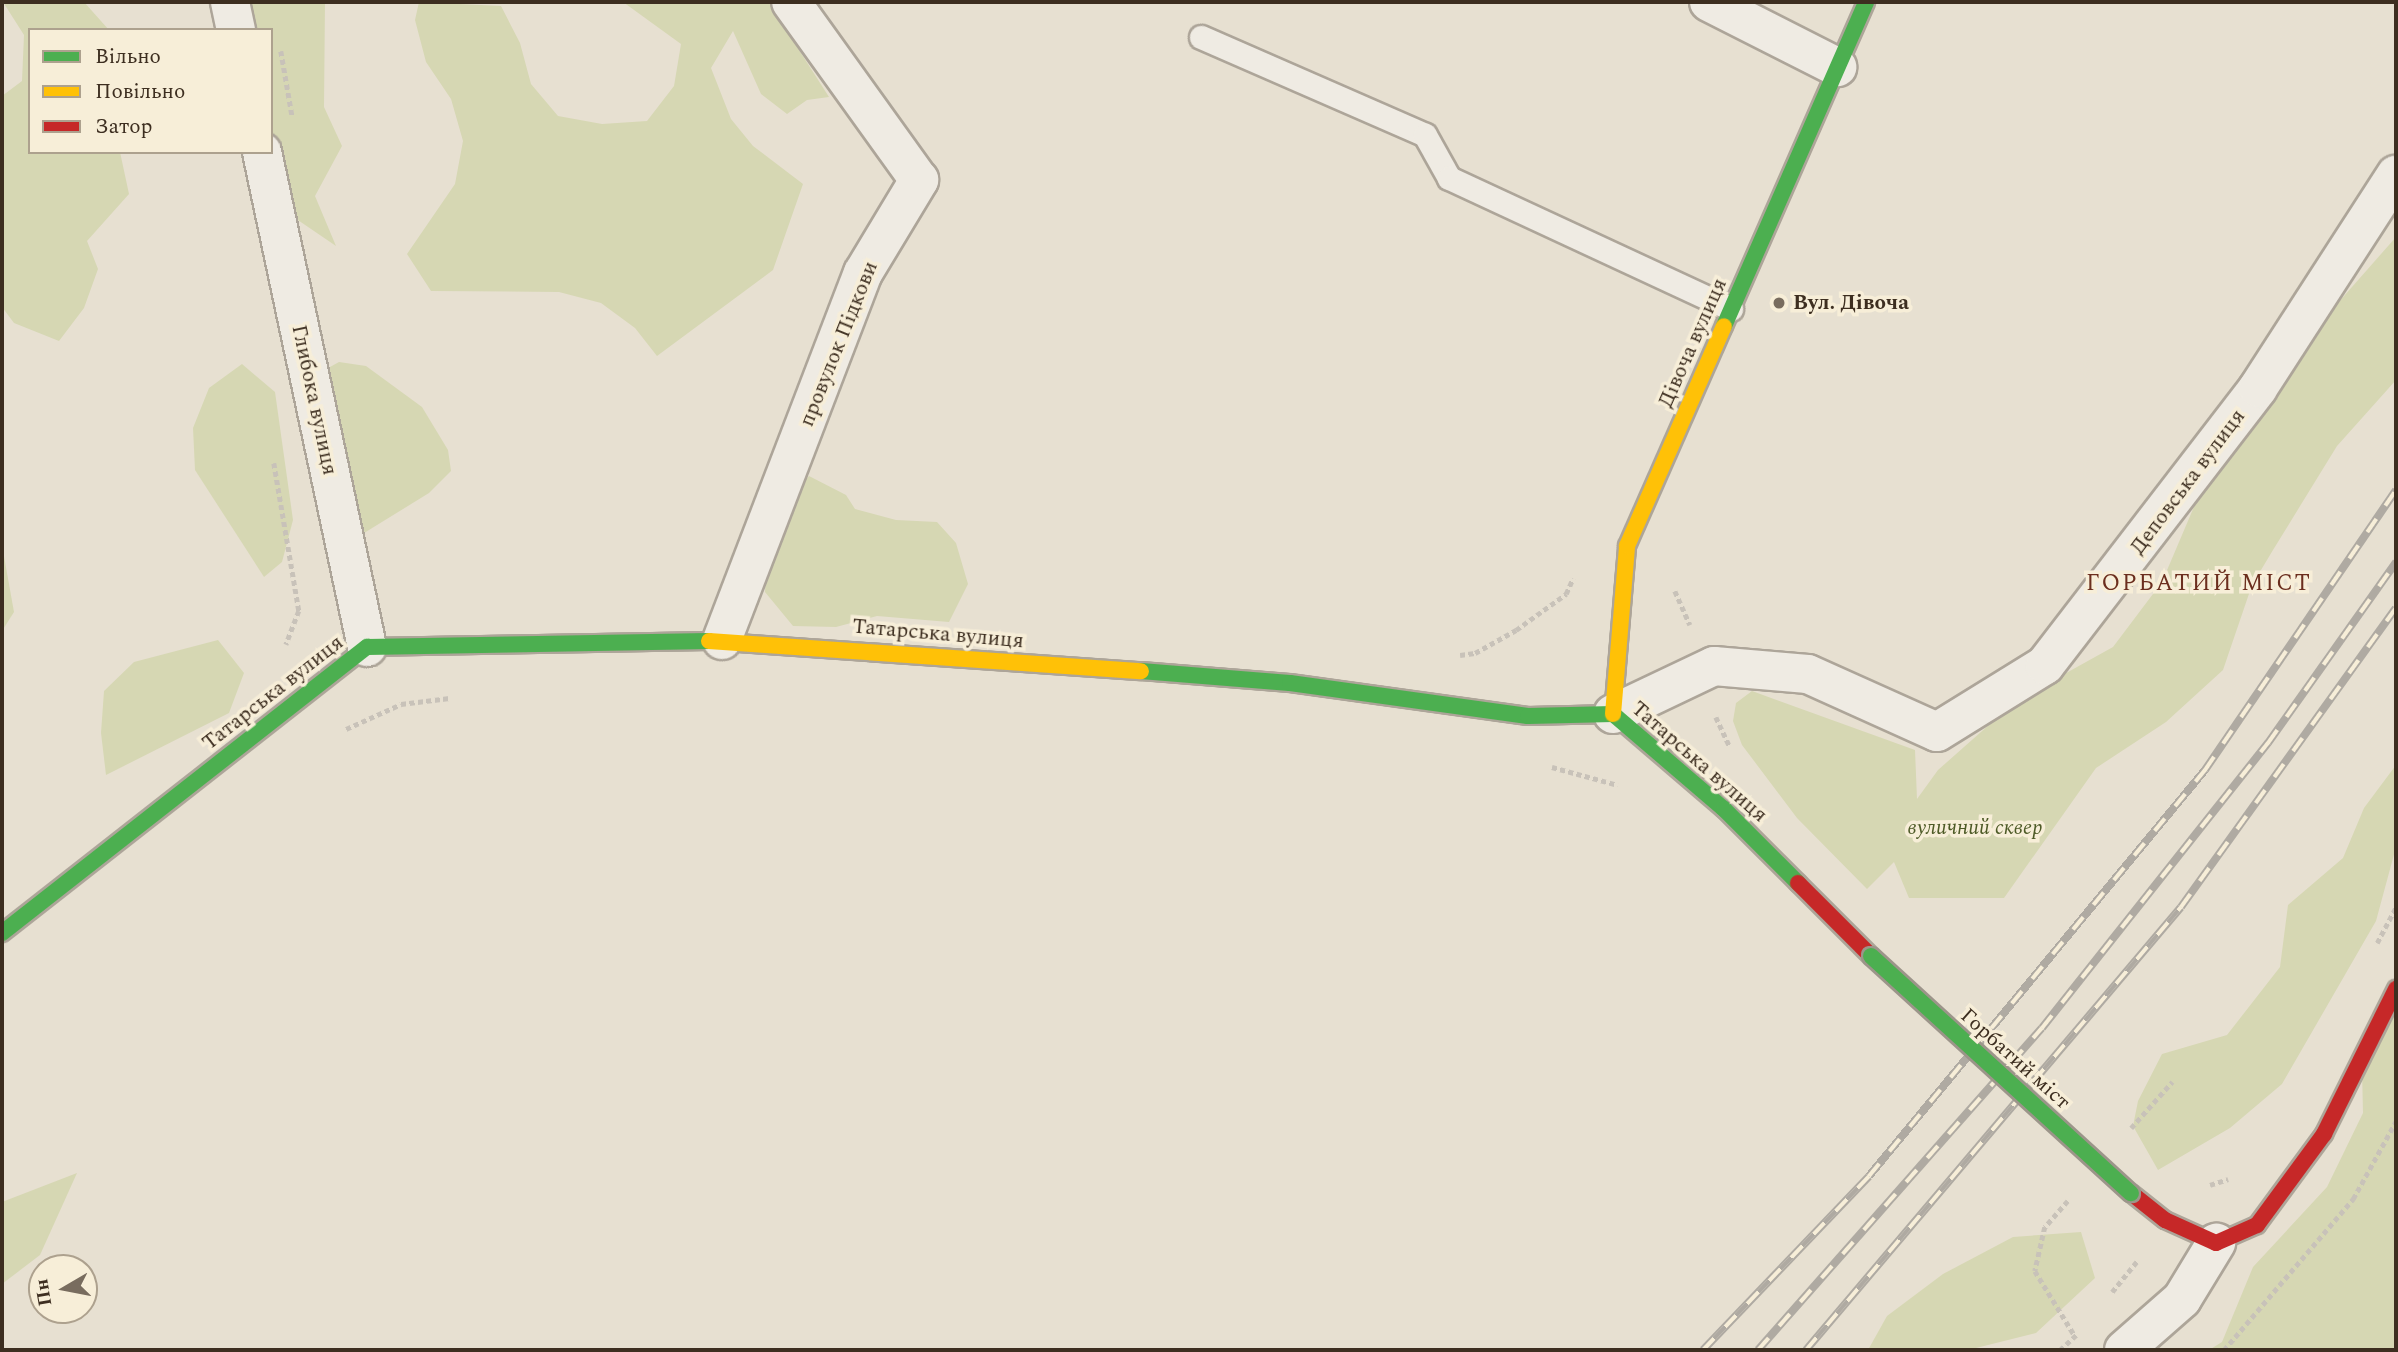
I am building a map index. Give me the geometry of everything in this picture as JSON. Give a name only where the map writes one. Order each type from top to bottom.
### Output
[{"type":"main road","name":"Дівоча вулиця","points":[[1613,714],[1627,546],[1866,2]]},
{"type":"main road","name":"Татарська вулиця","points":[[2,933],[367,647],[722,640],[1290,683],[1528,716],[1613,714],[1724,809],[1871,956]]},
{"type":"main road","name":"Горбатий міст","points":[[1871,956],[2131,1193],[2165,1220],[2216,1242]]},
{"type":"main road","points":[[2216,1242],[2240,1237],[2257,1225],[2286,1190],[2324,1133],[2396,989]]},
{"type":"street","points":[[230,2],[236,28]]},
{"type":"street","name":"провулок Підкови","points":[[722,640],[863,273],[919,180],[791,2]]},
{"type":"street","points":[[1709,2],[1837,67]]},
{"type":"street","name":"Глибока вулиця","points":[[262,154],[367,647]]},
{"type":"street","name":"Деповська вулиця","points":[[1613,714],[1714,666],[1808,674],[1937,732],[2045,665],[2258,388],[2396,176]]},
{"type":"street","points":[[2123,1350],[2182,1299],[2216,1242]]},
{"type":"lane","points":[[1201,37],[1425,135],[1449,178],[1731,309]]},
{"type":"path","points":[[280,43],[294,126]]},
{"type":"path","points":[[1449,656],[1475,653],[1516,630],[1566,594],[1577,568]]},
{"type":"path","points":[[340,732],[401,704],[456,697]]},
{"type":"path","points":[[1543,765],[1628,792]]},
{"type":"path","points":[[2370,955],[2396,907]]},
{"type":"path","points":[[2224,1350],[2353,1199],[2396,1121]]},
{"type":"path","points":[[2204,1187],[2232,1177]]},
{"type":"green space","points":[[3,2],[84,2],[107,28],[28,28],[28,154],[120,154],[129,194],[87,241],[98,269],[84,308],[59,341],[14,323],[2,307],[2,96],[22,81],[24,35]]},
{"type":"green space","points":[[247,2],[325,2],[324,107],[342,146],[315,196],[336,246],[289,214],[273,152],[273,28],[242,28]]},
{"type":"green space","points":[[419,2],[501,6],[520,43],[531,84],[558,116],[602,124],[647,121],[674,86],[681,44],[623,2],[789,2],[798,20],[799,50],[829,97],[807,100],[787,114],[761,94],[733,31],[711,68],[731,119],[753,146],[803,184],[773,270],[657,356],[635,328],[601,303],[559,292],[431,291],[407,254],[455,184],[463,141],[451,99],[426,62],[415,20]]},
{"type":"green space","name":"вуличний сквер","points":[[2396,237],[2396,380],[2337,446],[2252,585],[2223,670],[2166,722],[2096,768],[2004,898],[1909,898],[1894,862],[1867,889],[1797,818],[1742,745],[1733,721],[1736,703],[1752,691],[1915,750],[1917,799],[1938,770],[2016,701],[2113,647],[2162,582],[2199,495],[2248,408],[2306,353],[2337,304]]},
{"type":"green space","points":[[339,362],[366,366],[422,407],[448,450],[451,471],[429,493],[356,538],[310,378]]},
{"type":"green space","points":[[242,364],[275,392],[293,520],[282,562],[264,577],[195,470],[193,428],[209,388]]},
{"type":"green space","points":[[809,476],[846,495],[855,509],[896,520],[937,522],[956,543],[968,584],[949,622],[877,616],[836,627],[793,626],[765,592],[767,549],[779,507]]},
{"type":"green space","points":[[2,545],[14,612],[2,631]]},
{"type":"green space","points":[[218,640],[244,673],[229,713],[106,775],[101,733],[104,691],[134,662]]},
{"type":"green space","points":[[2396,765],[2396,847],[2376,921],[2282,1084],[2230,1128],[2158,1170],[2133,1126],[2138,1101],[2162,1054],[2227,1035],[2280,967],[2288,905],[2343,858],[2364,808]]},
{"type":"green space","points":[[2396,1012],[2396,1350],[2209,1350],[2222,1342],[2253,1267],[2327,1187],[2363,1113],[2362,1070]]},
{"type":"green space","points":[[77,1173],[40,1254],[28,1254],[28,1264],[2,1284],[2,1202]]},
{"type":"green space","points":[[2081,1232],[2095,1278],[2036,1333],[1968,1350],[1868,1350],[1887,1316],[1943,1274],[2013,1237]]},
{"type":"railway","points":[[1703,1350],[1869,1176],[2205,770],[2396,490]]},
{"type":"railway","points":[[1758,1350],[2042,1028],[2268,743],[2396,562]]},
{"type":"railway","points":[[1806,1350],[2181,907],[2396,608]]},
{"type":"traffic: fast","points":[[1724,326],[1866,2]]},
{"type":"traffic: fast","points":[[2,933],[367,647],[709,641]]},
{"type":"traffic: fast","points":[[1141,671],[1290,683],[1528,716],[1613,714],[1724,809],[1798,883]]},
{"type":"traffic: fast","points":[[1871,956],[2131,1193]]},
{"type":"traffic: slow","points":[[1613,714],[1627,546],[1724,326]]},
{"type":"traffic: slow","points":[[709,641],[1141,671]]},
{"type":"traffic: jam","points":[[1798,883],[1871,956]]},
{"type":"traffic: jam","points":[[2131,1193],[2165,1220],[2216,1243],[2257,1225],[2324,1134],[2396,989]]},
{"type":"place","name":"Вул. Дівоча","points":[[1779,303]]},
{"type":"district","name":"ГОРБАТИЙ МІСТ","points":[[2199,584]]}]
